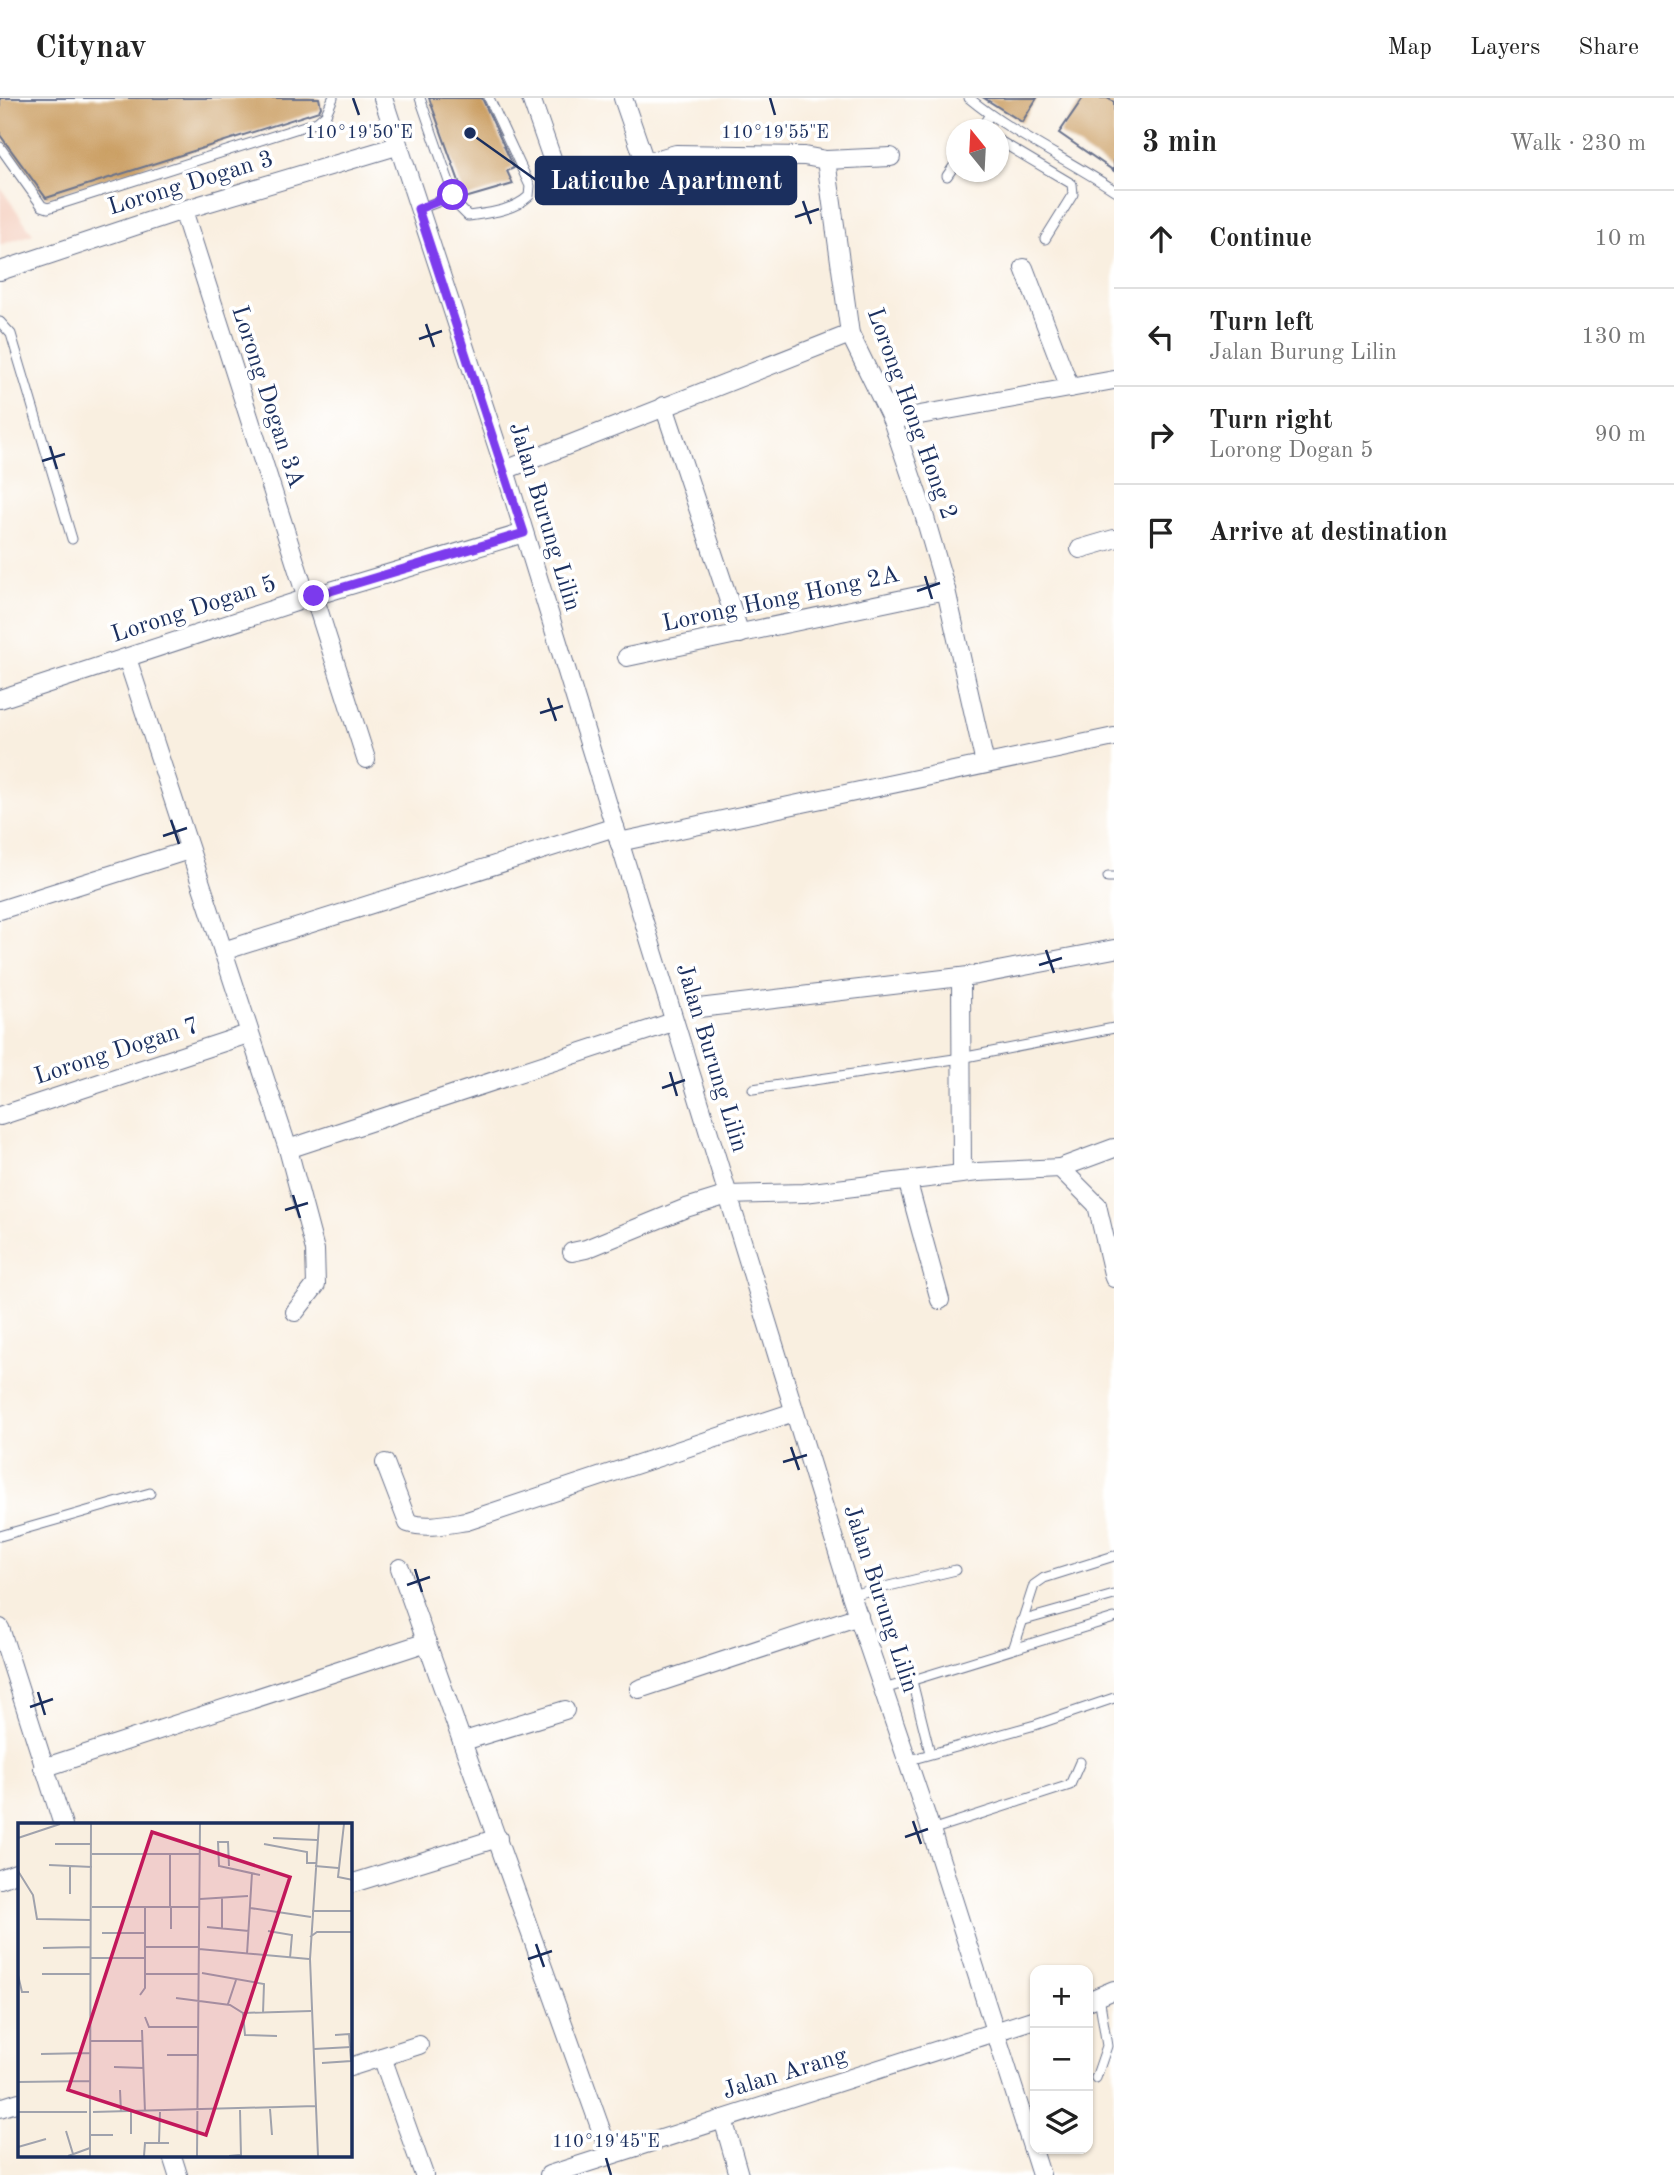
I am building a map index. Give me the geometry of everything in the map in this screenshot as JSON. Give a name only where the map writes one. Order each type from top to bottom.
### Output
[{"type":"street","name":"Jalan Burung Lilin","points":[[383,98],[505,470],[851,1595],[884,1689],[905,1761],[931,1830],[1041,2175]]},
{"type":"street","points":[[531,98],[562,180],[572,184],[676,154],[804,156],[826,160],[891,157]]},
{"type":"street","points":[[622,98],[645,162]]},
{"type":"street","name":"Lorong Dogan 3","points":[[0,271],[183,210],[397,146]]},
{"type":"street","name":"Lorong Hong Hong 2","points":[[826,160],[850,334],[892,420],[946,590],[985,764]]},
{"type":"street","name":"Lorong Dogan 3A","points":[[183,210],[366,759]]},
{"type":"street","points":[[1024,268],[1070,388]]},
{"type":"street","points":[[505,470],[850,334]]},
{"type":"street","points":[[892,420],[1114,380]]},
{"type":"street","points":[[664,406],[740,634]]},
{"type":"street","name":"Lorong Dogan 5","points":[[0,699],[310,597],[524,533]]},
{"type":"street","points":[[1080,549],[1114,539]]},
{"type":"street","name":"Lorong Hong Hong 2A","points":[[627,657],[946,590]]},
{"type":"street","points":[[127,658],[248,1034],[288,1149],[316,1250],[318,1272],[313,1290],[295,1312]]},
{"type":"street","points":[[223,950],[617,834],[1114,737]]},
{"type":"street","points":[[0,910],[189,850]]},
{"type":"street","points":[[699,1009],[961,977],[1114,950]]},
{"type":"street","points":[[961,977],[962,1174]]},
{"type":"street","points":[[288,1149],[673,1022]]},
{"type":"street","name":"Lorong Dogan 7","points":[[0,1116],[248,1034]]},
{"type":"street","points":[[572,1252],[586,1249],[686,1208],[728,1195],[804,1193],[908,1183],[962,1174],[1060,1168],[1114,1148]]},
{"type":"street","points":[[1060,1168],[1106,1202],[1114,1278]]},
{"type":"street","points":[[908,1183],[940,1300]]},
{"type":"street","points":[[385,1463],[408,1522],[420,1527],[442,1525],[480,1517],[794,1412]]},
{"type":"street","points":[[400,1568],[610,2155]]},
{"type":"street","points":[[639,1689],[859,1616]]},
{"type":"street","points":[[0,1628],[62,1823]]},
{"type":"street","points":[[43,1768],[427,1642]]},
{"type":"street","points":[[464,1741],[565,1710]]},
{"type":"street","points":[[352,1883],[498,1838]]},
{"type":"street","points":[[0,1879],[18,1872]]},
{"type":"street","name":"Jalan Arang","points":[[549,2175],[1030,2021]]},
{"type":"street","points":[[352,2066],[419,2045]]},
{"type":"street","points":[[382,2057],[424,2175]]},
{"type":"street","points":[[0,2108],[18,2102]]},
{"type":"street","points":[[723,2119],[739,2175]]},
{"type":"street","points":[[173,2158],[178,2175]]},
{"type":"lane","points":[[0,147],[42,206],[48,208],[317,122],[326,114],[332,98]]},
{"type":"lane","points":[[420,98],[453,195],[463,214],[468,216],[522,203],[530,196],[530,186],[489,98]]},
{"type":"lane","points":[[969,98],[989,116],[1062,156],[1114,190]]},
{"type":"lane","points":[[1009,146],[1072,184],[1073,194],[1045,239]]},
{"type":"lane","points":[[418,209],[453,195]]},
{"type":"lane","points":[[0,322],[11,334],[72,539]]},
{"type":"lane","points":[[754,1089],[961,1058],[1114,1028]]},
{"type":"lane","points":[[0,1536],[149,1493]]},
{"type":"lane","points":[[1014,1647],[1034,1585],[1044,1578],[1114,1556]]},
{"type":"lane","points":[[851,1595],[956,1570]]},
{"type":"lane","points":[[1021,1621],[1114,1595]]},
{"type":"lane","points":[[884,1689],[1114,1618]]},
{"type":"lane","points":[[912,1681],[930,1754]]},
{"type":"lane","points":[[905,1761],[1035,1725],[1114,1699]]},
{"type":"lane","points":[[931,1830],[1070,1785],[1080,1762]]},
{"type":"lane","points":[[1096,2078],[1107,2046],[1100,1996]]},
{"type":"shaded area","points":[[0,187],[33,234],[0,245]]},
{"type":"building","points":[[0,98],[319,98],[321,107],[319,111],[46,198],[0,135]]},
{"type":"building","points":[[429,98],[482,98],[514,168],[507,171],[513,184],[465,198]]},
{"type":"building","points":[[984,98],[1037,98],[1022,122]]},
{"type":"building","points":[[1083,98],[1107,98],[1114,102],[1114,171],[1059,133]]},
{"type":"place","name":"Laticube Apartment","points":[[470,133]]},
{"type":"route","points":[[314,596],[524,533],[418,209],[453,195]]}]
